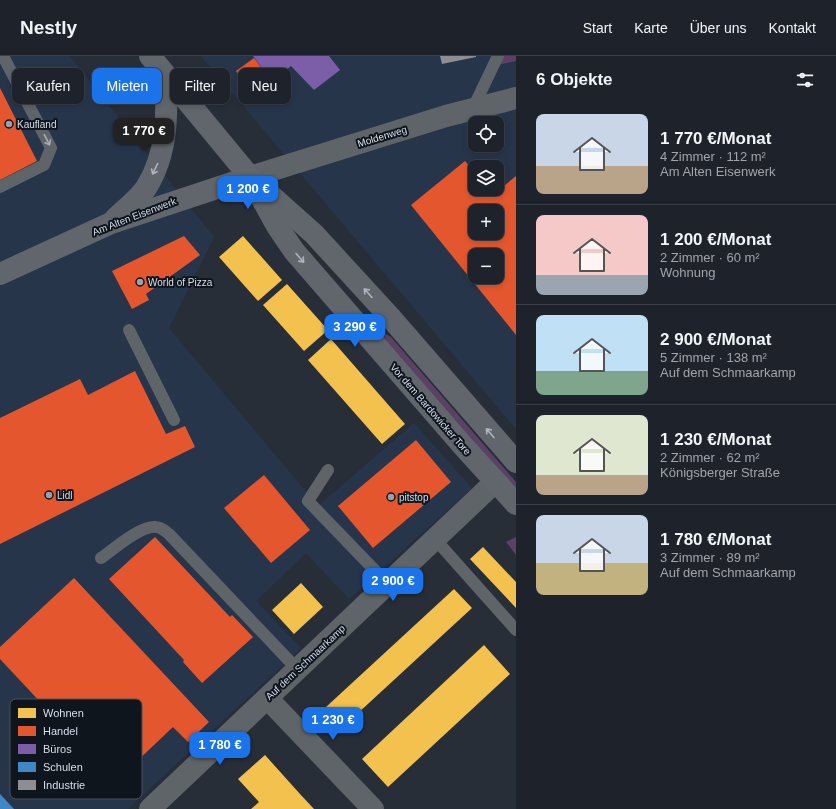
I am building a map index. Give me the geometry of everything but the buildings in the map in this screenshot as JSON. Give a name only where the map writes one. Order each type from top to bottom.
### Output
[{"type":"main road","name":"Vor dem Bardowicker Tore","points":[[150,56],[250,177],[314,234],[391,318],[516,462]]},
{"type":"main road","points":[[112,223],[146,188],[162,153],[167,102],[166,76]]},
{"type":"main road","name":"Vor dem Bardowicker Tore","points":[[250,177],[277,226],[294,251],[495,482],[516,504]]},
{"type":"main road","name":"Am Alten Eisenwerk","points":[[0,274],[112,223],[250,177]]},
{"type":"street","name":"Moldenweg","points":[[250,177],[473,108],[516,98]]},
{"type":"street","name":"Auf dem Schmaarkamp","points":[[150,809],[495,482]]},
{"type":"street","points":[[267,698],[373,809]]},
{"type":"lane","points":[[0,187],[44,165],[51,148],[3,56]]},
{"type":"lane","points":[[473,108],[498,56]]},
{"type":"lane","points":[[129,330],[174,420]]},
{"type":"lane","points":[[328,470],[308,501],[388,584]]},
{"type":"lane","points":[[101,558],[143,529],[154,526],[161,528],[169,534],[297,669]]},
{"type":"lane","points":[[434,539],[516,630]]},
{"type":"shaded area","points":[[0,56],[70,56],[80,68],[12,68],[12,104],[84,104],[84,74],[92,84],[92,104],[108,104],[214,237],[169,328],[318,506],[414,423],[472,488],[349,599],[306,553],[256,601],[301,648],[142,796],[142,699],[10,699],[10,799],[139,799],[128,809],[0,809]]},
{"type":"shaded area","points":[[201,56],[516,56],[516,429],[242,104],[291,104],[291,68],[238,68],[238,100],[230,90],[230,68],[211,68]]},
{"type":"shaded area","points":[[504,56],[516,56],[516,61],[498,65]]},
{"type":"shaded area","points":[[384,333],[391,337],[516,482],[516,496],[381,338]]},
{"type":"shaded area","points":[[516,537],[516,555],[506,542]]},
{"type":"place","name":"Kaufland","points":[[9,124]]},
{"type":"place","name":"World of Pizza","points":[[140,282]]},
{"type":"place","name":"Lidl","points":[[49,495]]},
{"type":"place","name":"pitstop","points":[[391,497]]}]
